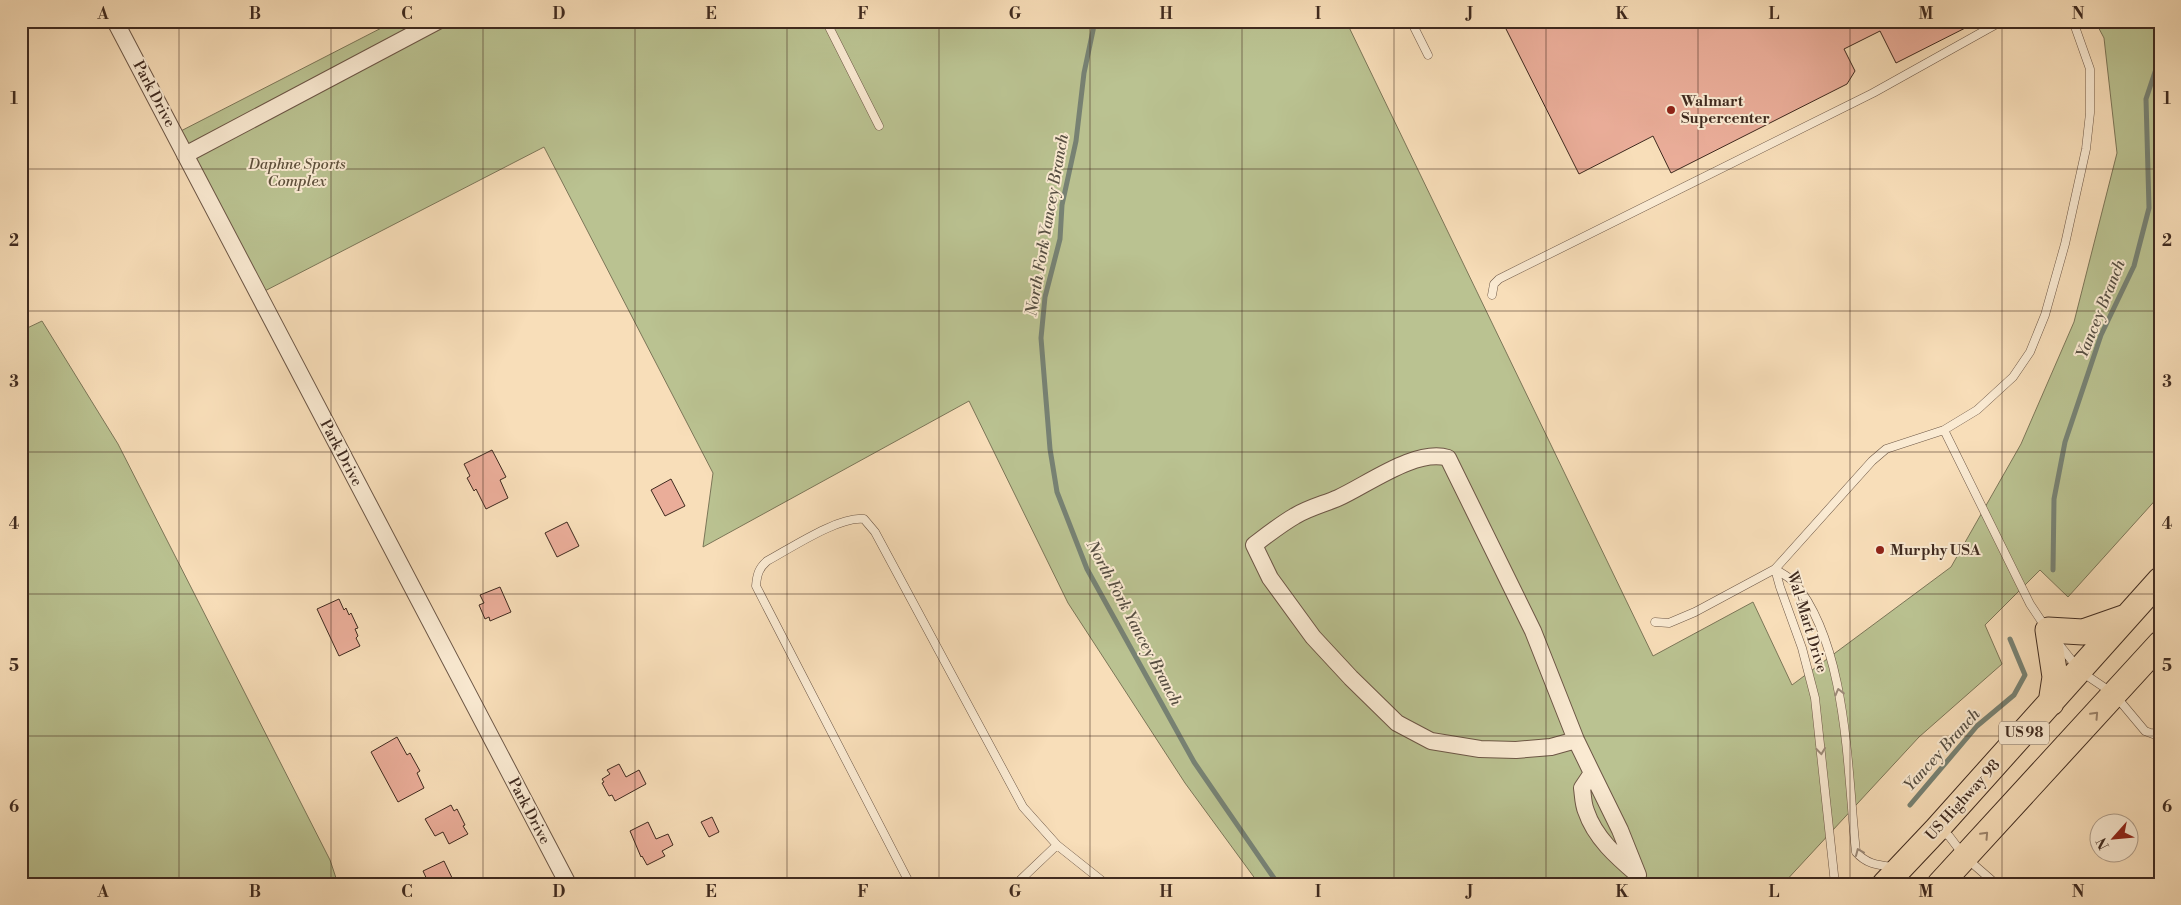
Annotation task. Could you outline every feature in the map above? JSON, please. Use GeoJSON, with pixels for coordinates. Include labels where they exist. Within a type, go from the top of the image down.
{"type":"FeatureCollection","features":[{"type":"Feature","properties":{"kind":"main road","name":"US Highway 98"},"geometry":{"type":"LineString","coordinates":[[1893,876],[2080,671],[2160,580]]}},
{"type":"Feature","properties":{"kind":"main road"},"geometry":{"type":"LineString","coordinates":[[2051,703],[2055,678],[2048,630],[2083,632],[2128,616]]}},
{"type":"Feature","properties":{"kind":"main road","name":"US 98"},"geometry":{"type":"LineString","coordinates":[[1940,884],[2114,694],[2155,652]]}},
{"type":"Feature","properties":{"kind":"street","name":"Park Drive"},"geometry":{"type":"LineString","coordinates":[[115,21],[568,884]]}},
{"type":"Feature","properties":{"kind":"street"},"geometry":{"type":"LineString","coordinates":[[186,155],[438,21]]}},
{"type":"Feature","properties":{"kind":"street"},"geometry":{"type":"LineString","coordinates":[[1576,740],[1551,747],[1516,750],[1480,749],[1431,741],[1397,723],[1313,637],[1270,578],[1254,545],[1296,515],[1339,497],[1402,465],[1428,456],[1439,455],[1448,458],[1533,630],[1576,740],[1620,830],[1641,879]]}},
{"type":"Feature","properties":{"kind":"street"},"geometry":{"type":"LineString","coordinates":[[1592,773],[1582,788],[1586,811],[1596,831],[1613,854],[1641,879]]}},
{"type":"Feature","properties":{"kind":"lane"},"geometry":{"type":"LineString","coordinates":[[826,21],[879,126]]}},
{"type":"Feature","properties":{"kind":"lane"},"geometry":{"type":"LineString","coordinates":[[1411,21],[1428,55]]}},
{"type":"Feature","properties":{"kind":"lane"},"geometry":{"type":"LineString","coordinates":[[1492,295],[1494,284],[1499,279],[1873,93],[2002,21]]}},
{"type":"Feature","properties":{"kind":"lane"},"geometry":{"type":"LineString","coordinates":[[1655,622],[1669,623],[1695,612],[1775,569],[1831,509],[1863,471],[1886,449],[1944,430],[1977,410],[2013,377],[2030,352],[2048,306],[2065,244],[2086,149],[2090,113],[2090,69],[2073,21]]}},
{"type":"Feature","properties":{"kind":"lane"},"geometry":{"type":"LineString","coordinates":[[1944,430],[2030,604],[2048,630],[2080,671],[2114,694],[2145,731],[2153,734],[2160,729]]}},
{"type":"Feature","properties":{"kind":"lane"},"geometry":{"type":"LineString","coordinates":[[910,884],[756,586],[760,567],[767,560],[832,526],[854,518],[864,519],[875,532],[1023,807],[1057,845],[1106,884]]}},
{"type":"Feature","properties":{"kind":"lane","name":"Wal-Mart Drive"},"geometry":{"type":"LineString","coordinates":[[1775,569],[1793,581],[1817,622],[1841,697],[1856,852],[1863,860],[1878,866],[1893,876]]}},
{"type":"Feature","properties":{"kind":"lane","name":"Wal-Mart Drive"},"geometry":{"type":"LineString","coordinates":[[1775,569],[1802,648],[1815,698],[1835,884]]}},
{"type":"Feature","properties":{"kind":"lane"},"geometry":{"type":"LineString","coordinates":[[1937,829],[1949,836],[1965,856],[1996,884]]}},
{"type":"Feature","properties":{"kind":"lane"},"geometry":{"type":"LineString","coordinates":[[1016,884],[1034,869],[1057,845]]}},
{"type":"Feature","properties":{"kind":"green space","name":"Daphne Sports Complex"},"geometry":{"type":"Polygon","coordinates":[[[395,21],[1346,21],[1653,656],[1753,602],[1792,685],[1951,567],[2021,444],[2074,322],[2117,153],[2104,38],[2095,21],[2160,21],[2160,495],[2068,597],[2040,570],[1985,625],[2002,664],[1919,737],[1783,884],[1259,884],[1185,783],[1068,603],[969,401],[703,547],[713,473],[544,147],[257,295],[175,134],[395,21]]]}},
{"type":"Feature","properties":{"kind":"green space"},"geometry":{"type":"Polygon","coordinates":[[[42,321],[118,444],[330,860],[338,884],[21,884],[21,331],[42,321]]]}},
{"type":"Feature","properties":{"kind":"building","name":"Walmart Supercenter"},"geometry":{"type":"Polygon","coordinates":[[[1502,21],[1979,21],[1896,63],[1880,31],[1844,49],[1855,71],[1847,84],[1671,173],[1653,136],[1579,174],[1502,21]]]}},
{"type":"Feature","properties":{"kind":"building"},"geometry":{"type":"Polygon","coordinates":[[[492,450],[506,477],[500,480],[508,498],[486,509],[476,489],[474,491],[467,478],[470,476],[464,464],[492,450]]]}},
{"type":"Feature","properties":{"kind":"building"},"geometry":{"type":"Polygon","coordinates":[[[671,479],[685,506],[665,516],[651,490],[671,479]]]}},
{"type":"Feature","properties":{"kind":"building"},"geometry":{"type":"Polygon","coordinates":[[[567,522],[579,546],[557,557],[545,533],[567,522]]]}},
{"type":"Feature","properties":{"kind":"building"},"geometry":{"type":"Polygon","coordinates":[[[500,587],[511,612],[490,621],[489,617],[485,619],[479,605],[484,603],[480,595],[500,587]]]}},
{"type":"Feature","properties":{"kind":"building"},"geometry":{"type":"Polygon","coordinates":[[[339,599],[344,610],[346,608],[349,615],[351,613],[358,628],[355,629],[358,636],[356,638],[360,646],[339,656],[317,609],[339,599]]]}},
{"type":"Feature","properties":{"kind":"building"},"geometry":{"type":"Polygon","coordinates":[[[397,737],[407,755],[410,753],[420,771],[417,773],[424,788],[398,802],[371,752],[397,737]]]}},
{"type":"Feature","properties":{"kind":"building"},"geometry":{"type":"Polygon","coordinates":[[[619,764],[626,777],[639,770],[646,784],[615,801],[612,795],[609,796],[602,783],[604,782],[602,779],[610,774],[607,770],[619,764]]]}},
{"type":"Feature","properties":{"kind":"building"},"geometry":{"type":"Polygon","coordinates":[[[451,805],[454,811],[457,809],[468,834],[449,844],[443,832],[435,836],[425,819],[451,805]]]}},
{"type":"Feature","properties":{"kind":"building"},"geometry":{"type":"Polygon","coordinates":[[[712,817],[719,832],[709,837],[701,822],[712,817]]]}},
{"type":"Feature","properties":{"kind":"building"},"geometry":{"type":"Polygon","coordinates":[[[648,822],[656,839],[668,834],[673,845],[662,851],[665,856],[647,865],[641,857],[630,831],[648,822]]]}},
{"type":"Feature","properties":{"kind":"building"},"geometry":{"type":"Polygon","coordinates":[[[444,861],[455,884],[429,884],[423,871],[444,861]]]}},
{"type":"Feature","properties":{"kind":"waterway","name":"North Fork Yancey Branch"},"geometry":{"type":"LineString","coordinates":[[1095,21],[1084,73],[1076,141],[1062,205],[1060,239],[1045,297],[1041,338],[1050,449],[1057,492],[1087,569],[1194,762],[1278,884]]}},
{"type":"Feature","properties":{"kind":"waterway","name":"Yancey Branch"},"geometry":{"type":"LineString","coordinates":[[2053,570],[2054,499],[2065,442],[2101,335],[2134,266],[2149,208],[2146,99],[2160,57]]}},
{"type":"Feature","properties":{"kind":"waterway","name":"Yancey Branch"},"geometry":{"type":"LineString","coordinates":[[1910,805],[1977,726],[2014,695],[2025,675],[2010,639]]}},
{"type":"Feature","properties":{"kind":"place","name":"Walmart Supercenter"},"geometry":{"type":"Point","coordinates":[1671,110]}},
{"type":"Feature","properties":{"kind":"place","name":"Murphy USA"},"geometry":{"type":"Point","coordinates":[1880,550]}}]}
